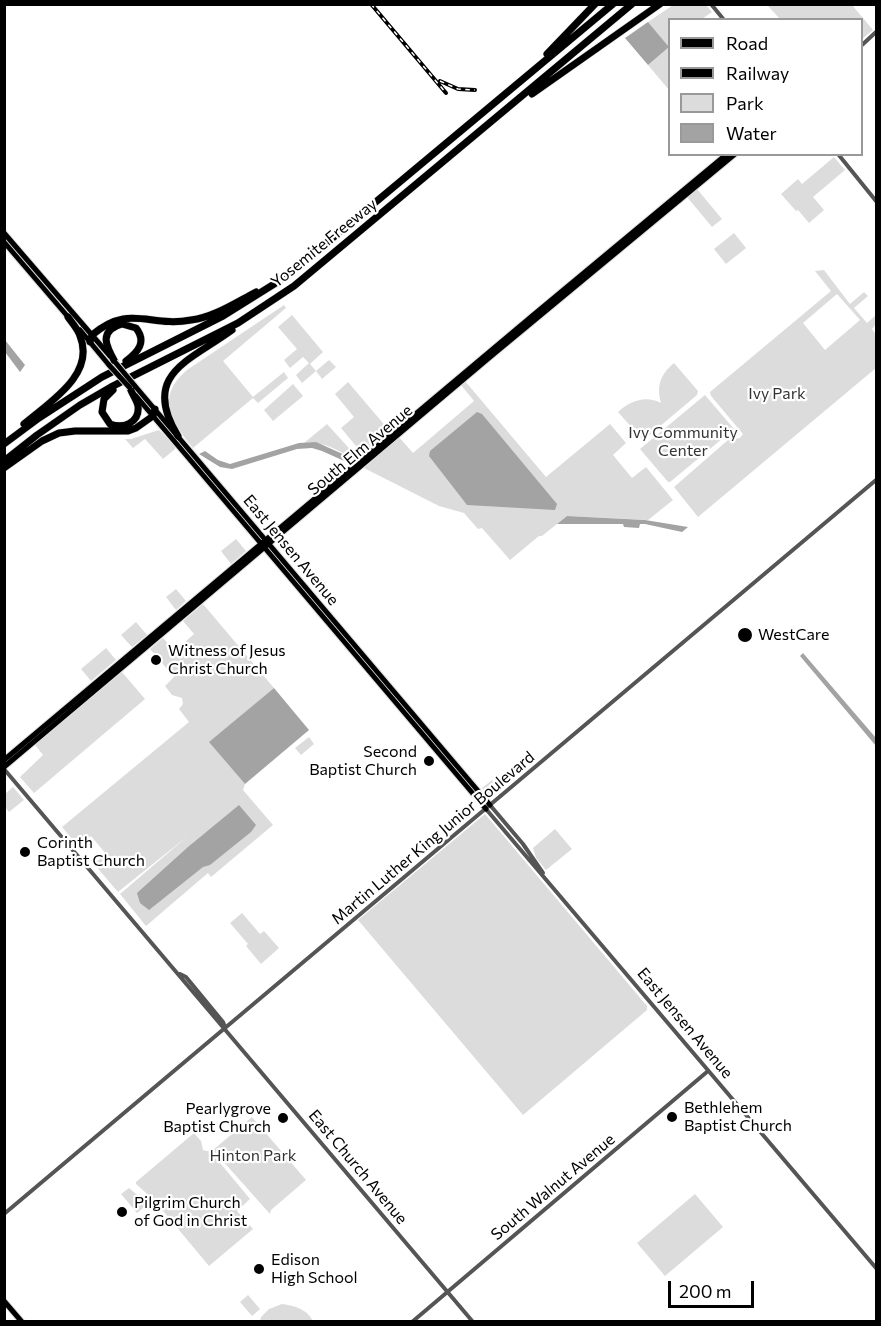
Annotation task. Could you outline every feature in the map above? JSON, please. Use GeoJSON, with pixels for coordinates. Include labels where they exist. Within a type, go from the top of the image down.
{"type":"FeatureCollection","features":[{"type":"Feature","properties":{"kind":"highway"},"geometry":{"type":"LineString","coordinates":[[509,91],[595,4]]}},
{"type":"Feature","properties":{"kind":"highway","name":"Yosemite Freeway"},"geometry":{"type":"LineString","coordinates":[[4,442],[60,403],[110,373],[223,316],[287,276],[613,4]]}},
{"type":"Feature","properties":{"kind":"highway","name":"Yosemite Freeway"},"geometry":{"type":"LineString","coordinates":[[4,461],[80,405],[213,337],[259,310],[312,273],[632,4]]}},
{"type":"Feature","properties":{"kind":"highway"},"geometry":{"type":"LineString","coordinates":[[505,111],[660,4]]}},
{"type":"Feature","properties":{"kind":"highway"},"geometry":{"type":"LineString","coordinates":[[91,339],[110,322],[123,318],[171,322],[203,318],[287,276]]}},
{"type":"Feature","properties":{"kind":"highway"},"geometry":{"type":"LineString","coordinates":[[178,436],[168,419],[164,406],[165,388],[170,376],[181,364],[259,310]]}},
{"type":"Feature","properties":{"kind":"highway"},"geometry":{"type":"LineString","coordinates":[[4,442],[68,386],[79,371],[83,346],[81,337],[68,316]]}},
{"type":"Feature","properties":{"kind":"highway"},"geometry":{"type":"LineString","coordinates":[[110,373],[139,350],[141,336],[133,326],[119,324],[107,334],[106,346],[112,363]]}},
{"type":"Feature","properties":{"kind":"highway"},"geometry":{"type":"LineString","coordinates":[[132,387],[137,403],[137,415],[126,426],[113,426],[105,420],[102,412],[104,399],[110,392],[147,369]]}},
{"type":"Feature","properties":{"kind":"highway"},"geometry":{"type":"LineString","coordinates":[[4,468],[42,441],[59,433],[128,431],[136,429],[154,412]]}},
{"type":"Feature","properties":{"kind":"main road","name":"South Elm Avenue"},"geometry":{"type":"LineString","coordinates":[[653,220],[726,156]]}},
{"type":"Feature","properties":{"kind":"main road","name":"South Elm Avenue"},"geometry":{"type":"LineString","coordinates":[[4,760],[733,156]]}},
{"type":"Feature","properties":{"kind":"main road","name":"East Jensen Avenue"},"geometry":{"type":"LineString","coordinates":[[4,233],[132,387],[226,492],[265,544]]}},
{"type":"Feature","properties":{"kind":"main road","name":"East Jensen Avenue"},"geometry":{"type":"LineString","coordinates":[[4,242],[91,339]]}},
{"type":"Feature","properties":{"kind":"main road","name":"East Jensen Avenue"},"geometry":{"type":"LineString","coordinates":[[154,412],[180,448],[265,544],[488,807]]}},
{"type":"Feature","properties":{"kind":"main road"},"geometry":{"type":"LineString","coordinates":[[180,448],[184,448],[198,460]]}},
{"type":"Feature","properties":{"kind":"main road"},"geometry":{"type":"LineString","coordinates":[[208,480],[226,492]]}},
{"type":"Feature","properties":{"kind":"main road","name":"South Elm Avenue"},"geometry":{"type":"LineString","coordinates":[[4,768],[265,544]]}},
{"type":"Feature","properties":{"kind":"main road"},"geometry":{"type":"LineString","coordinates":[[4,1301],[22,1322]]}},
{"type":"Feature","properties":{"kind":"street"},"geometry":{"type":"LineString","coordinates":[[711,4],[722,18]]}},
{"type":"Feature","properties":{"kind":"street"},"geometry":{"type":"LineString","coordinates":[[863,43],[876,32]]}},
{"type":"Feature","properties":{"kind":"street"},"geometry":{"type":"LineString","coordinates":[[840,156],[876,201]]}},
{"type":"Feature","properties":{"kind":"street","name":"Martin Luther King Junior Boulevard"},"geometry":{"type":"LineString","coordinates":[[4,1214],[876,480]]}},
{"type":"Feature","properties":{"kind":"street","name":"East Church Avenue"},"geometry":{"type":"LineString","coordinates":[[4,768],[473,1322]]}},
{"type":"Feature","properties":{"kind":"street","name":"East Jensen Avenue"},"geometry":{"type":"LineString","coordinates":[[488,807],[523,844],[553,888],[876,1268]]}},
{"type":"Feature","properties":{"kind":"street","name":"South Walnut Avenue"},"geometry":{"type":"LineString","coordinates":[[412,1322],[708,1071]]}},
{"type":"Feature","properties":{"kind":"green space"},"geometry":{"type":"Polygon","coordinates":[[[673,5],[706,5],[712,12],[703,18],[668,18],[668,46],[648,22],[673,5]]]}},
{"type":"Feature","properties":{"kind":"green space"},"geometry":{"type":"Polygon","coordinates":[[[767,5],[852,5],[863,18],[779,18],[767,5]]]}},
{"type":"Feature","properties":{"kind":"green space"},"geometry":{"type":"Polygon","coordinates":[[[863,18],[873,30],[863,38],[863,18]]]}},
{"type":"Feature","properties":{"kind":"green space"},"geometry":{"type":"Polygon","coordinates":[[[668,48],[668,89],[648,65],[668,48]]]}},
{"type":"Feature","properties":{"kind":"green space"},"geometry":{"type":"Polygon","coordinates":[[[834,157],[845,170],[813,197],[824,210],[809,223],[781,194],[798,179],[802,184],[834,157]]]}},
{"type":"Feature","properties":{"kind":"green space"},"geometry":{"type":"Polygon","coordinates":[[[697,189],[722,219],[712,227],[687,197],[697,189]]]}},
{"type":"Feature","properties":{"kind":"green space"},"geometry":{"type":"Polygon","coordinates":[[[734,233],[746,248],[726,264],[714,249],[734,233]]]}},
{"type":"Feature","properties":{"kind":"green space","name":"Ivy Park"},"geometry":{"type":"Polygon","coordinates":[[[824,270],[850,304],[864,292],[868,296],[854,308],[867,323],[876,315],[876,324],[872,329],[876,335],[876,368],[698,517],[674,487],[728,440],[740,438],[743,434],[710,392],[831,291],[815,271],[824,270]],[[837,294],[803,323],[825,350],[860,320],[837,294]]]}},
{"type":"Feature","properties":{"kind":"green space"},"geometry":{"type":"Polygon","coordinates":[[[284,305],[286,308],[223,361],[253,397],[284,372],[288,378],[258,403],[253,398],[193,448],[178,428],[170,409],[171,390],[177,380],[187,370],[284,305]]]}},
{"type":"Feature","properties":{"kind":"green space"},"geometry":{"type":"Polygon","coordinates":[[[292,315],[323,352],[310,364],[316,371],[302,383],[296,375],[309,363],[303,357],[290,368],[284,360],[297,349],[278,327],[292,315]]]}},
{"type":"Feature","properties":{"kind":"green space"},"geometry":{"type":"Polygon","coordinates":[[[329,360],[336,367],[322,379],[316,371],[329,360]]]}},
{"type":"Feature","properties":{"kind":"green space"},"geometry":{"type":"Polygon","coordinates":[[[674,363],[698,391],[697,395],[646,438],[641,438],[618,412],[638,400],[650,399],[661,403],[659,385],[666,371],[674,363]]]}},
{"type":"Feature","properties":{"kind":"green space"},"geometry":{"type":"Polygon","coordinates":[[[465,381],[546,477],[610,424],[626,443],[613,455],[632,478],[646,467],[673,500],[648,520],[567,516],[510,560],[482,528],[478,529],[464,513],[439,506],[364,468],[399,437],[413,453],[474,401],[461,385],[465,381]]]}},
{"type":"Feature","properties":{"kind":"green space"},"geometry":{"type":"Polygon","coordinates":[[[348,382],[388,429],[388,432],[364,452],[361,452],[341,428],[354,417],[335,394],[348,382]]]}},
{"type":"Feature","properties":{"kind":"green space"},"geometry":{"type":"Polygon","coordinates":[[[293,384],[303,396],[273,421],[264,410],[293,384]]]}},
{"type":"Feature","properties":{"kind":"green space","name":"Ivy Community Center"},"geometry":{"type":"Polygon","coordinates":[[[705,395],[734,429],[668,482],[640,449],[705,395]]]}},
{"type":"Feature","properties":{"kind":"green space"},"geometry":{"type":"Polygon","coordinates":[[[327,424],[357,457],[356,460],[325,445],[304,443],[327,424]]]}},
{"type":"Feature","properties":{"kind":"green space"},"geometry":{"type":"Polygon","coordinates":[[[159,430],[175,446],[175,449],[163,459],[145,439],[133,448],[125,439],[131,439],[159,430]]]}},
{"type":"Feature","properties":{"kind":"green space"},"geometry":{"type":"Polygon","coordinates":[[[236,539],[246,551],[231,564],[221,551],[236,539]]]}},
{"type":"Feature","properties":{"kind":"green space"},"geometry":{"type":"Polygon","coordinates":[[[176,589],[186,601],[176,610],[166,597],[176,589]]]}},
{"type":"Feature","properties":{"kind":"green space"},"geometry":{"type":"Polygon","coordinates":[[[203,604],[274,688],[210,742],[245,784],[243,790],[273,825],[211,877],[208,873],[146,926],[120,894],[189,835],[118,892],[94,864],[106,854],[91,836],[78,846],[62,827],[189,722],[179,709],[183,704],[182,698],[172,695],[165,686],[174,677],[150,649],[163,638],[175,651],[194,634],[183,621],[203,604]]]}},
{"type":"Feature","properties":{"kind":"green space"},"geometry":{"type":"Polygon","coordinates":[[[136,622],[147,635],[132,647],[121,635],[136,622]]]}},
{"type":"Feature","properties":{"kind":"green space"},"geometry":{"type":"Polygon","coordinates":[[[106,648],[116,660],[91,681],[81,669],[106,648]]]}},
{"type":"Feature","properties":{"kind":"green space"},"geometry":{"type":"Polygon","coordinates":[[[122,672],[145,699],[34,793],[20,777],[43,755],[35,745],[122,672]]]}},
{"type":"Feature","properties":{"kind":"green space"},"geometry":{"type":"Polygon","coordinates":[[[309,737],[314,744],[301,755],[295,748],[309,737]]]}},
{"type":"Feature","properties":{"kind":"green space"},"geometry":{"type":"Polygon","coordinates":[[[492,780],[501,790],[491,798],[482,788],[492,780]]]}},
{"type":"Feature","properties":{"kind":"green space"},"geometry":{"type":"Polygon","coordinates":[[[13,787],[24,800],[9,812],[5,807],[5,794],[13,787]]]}},
{"type":"Feature","properties":{"kind":"green space"},"geometry":{"type":"Polygon","coordinates":[[[485,814],[647,1006],[647,1010],[523,1115],[358,920],[485,814]]]}},
{"type":"Feature","properties":{"kind":"green space"},"geometry":{"type":"Polygon","coordinates":[[[555,829],[572,849],[546,870],[536,858],[533,848],[555,829]]]}},
{"type":"Feature","properties":{"kind":"green space"},"geometry":{"type":"Polygon","coordinates":[[[242,913],[260,934],[264,931],[279,948],[261,964],[230,923],[242,913]]]}},
{"type":"Feature","properties":{"kind":"green space","name":"Hinton Park"},"geometry":{"type":"Polygon","coordinates":[[[252,1117],[306,1180],[271,1210],[270,1214],[213,1150],[252,1117]]]}},
{"type":"Feature","properties":{"kind":"green space"},"geometry":{"type":"Polygon","coordinates":[[[194,1133],[201,1141],[203,1150],[211,1152],[250,1199],[237,1211],[253,1229],[209,1266],[154,1200],[136,1184],[194,1133]]]}},
{"type":"Feature","properties":{"kind":"green space"},"geometry":{"type":"Polygon","coordinates":[[[129,1188],[148,1204],[137,1213],[121,1194],[129,1188]]]}},
{"type":"Feature","properties":{"kind":"green space"},"geometry":{"type":"Polygon","coordinates":[[[695,1194],[723,1227],[665,1276],[637,1243],[695,1194]]]}},
{"type":"Feature","properties":{"kind":"green space"},"geometry":{"type":"Polygon","coordinates":[[[248,1295],[260,1309],[252,1316],[240,1302],[248,1295]]]}},
{"type":"Feature","properties":{"kind":"green space"},"geometry":{"type":"Polygon","coordinates":[[[282,1304],[300,1309],[313,1321],[260,1321],[269,1309],[282,1304]]]}},
{"type":"Feature","properties":{"kind":"water"},"geometry":{"type":"Polygon","coordinates":[[[648,22],[668,48],[648,65],[625,38],[648,22]]]}},
{"type":"Feature","properties":{"kind":"water"},"geometry":{"type":"Polygon","coordinates":[[[5,340],[25,365],[20,372],[5,352],[5,340]]]}},
{"type":"Feature","properties":{"kind":"water"},"geometry":{"type":"Polygon","coordinates":[[[477,412],[482,414],[557,504],[555,510],[467,505],[429,456],[430,451],[477,412]]]}},
{"type":"Feature","properties":{"kind":"water"},"geometry":{"type":"Polygon","coordinates":[[[316,442],[356,460],[351,464],[312,448],[297,449],[232,469],[220,467],[199,454],[205,451],[218,460],[230,464],[299,443],[316,442]]]}},
{"type":"Feature","properties":{"kind":"water"},"geometry":{"type":"Polygon","coordinates":[[[567,516],[645,520],[688,527],[682,532],[645,524],[640,524],[639,528],[624,527],[623,524],[557,524],[567,516]]]}},
{"type":"Feature","properties":{"kind":"water"},"geometry":{"type":"Polygon","coordinates":[[[803,653],[876,738],[876,746],[800,656],[803,653]]]}},
{"type":"Feature","properties":{"kind":"water"},"geometry":{"type":"Polygon","coordinates":[[[274,688],[309,730],[245,784],[209,742],[274,688]]]}},
{"type":"Feature","properties":{"kind":"water"},"geometry":{"type":"Polygon","coordinates":[[[239,805],[256,825],[251,832],[149,910],[140,903],[137,893],[239,805]]]}},
{"type":"Feature","properties":{"kind":"railway"},"geometry":{"type":"LineString","coordinates":[[371,4],[446,93]]}},
{"type":"Feature","properties":{"kind":"railway"},"geometry":{"type":"LineString","coordinates":[[440,81],[458,89],[475,90]]}},
{"type":"Feature","properties":{"kind":"place","name":"WestCare"},"geometry":{"type":"Point","coordinates":[745,635]}},
{"type":"Feature","properties":{"kind":"place","name":"Witness of Jesus Christ Church"},"geometry":{"type":"Point","coordinates":[156,660]}},
{"type":"Feature","properties":{"kind":"place","name":"Second Baptist Church"},"geometry":{"type":"Point","coordinates":[429,761]}},
{"type":"Feature","properties":{"kind":"place","name":"Corinth Baptist Church"},"geometry":{"type":"Point","coordinates":[25,852]}},
{"type":"Feature","properties":{"kind":"place","name":"Bethlehem Baptist Church"},"geometry":{"type":"Point","coordinates":[672,1117]}},
{"type":"Feature","properties":{"kind":"place","name":"Pearlygrove Baptist Church"},"geometry":{"type":"Point","coordinates":[283,1118]}},
{"type":"Feature","properties":{"kind":"place","name":"Pilgrim Church of God in Christ"},"geometry":{"type":"Point","coordinates":[122,1212]}},
{"type":"Feature","properties":{"kind":"place","name":"Edison High School"},"geometry":{"type":"Point","coordinates":[259,1269]}}]}
